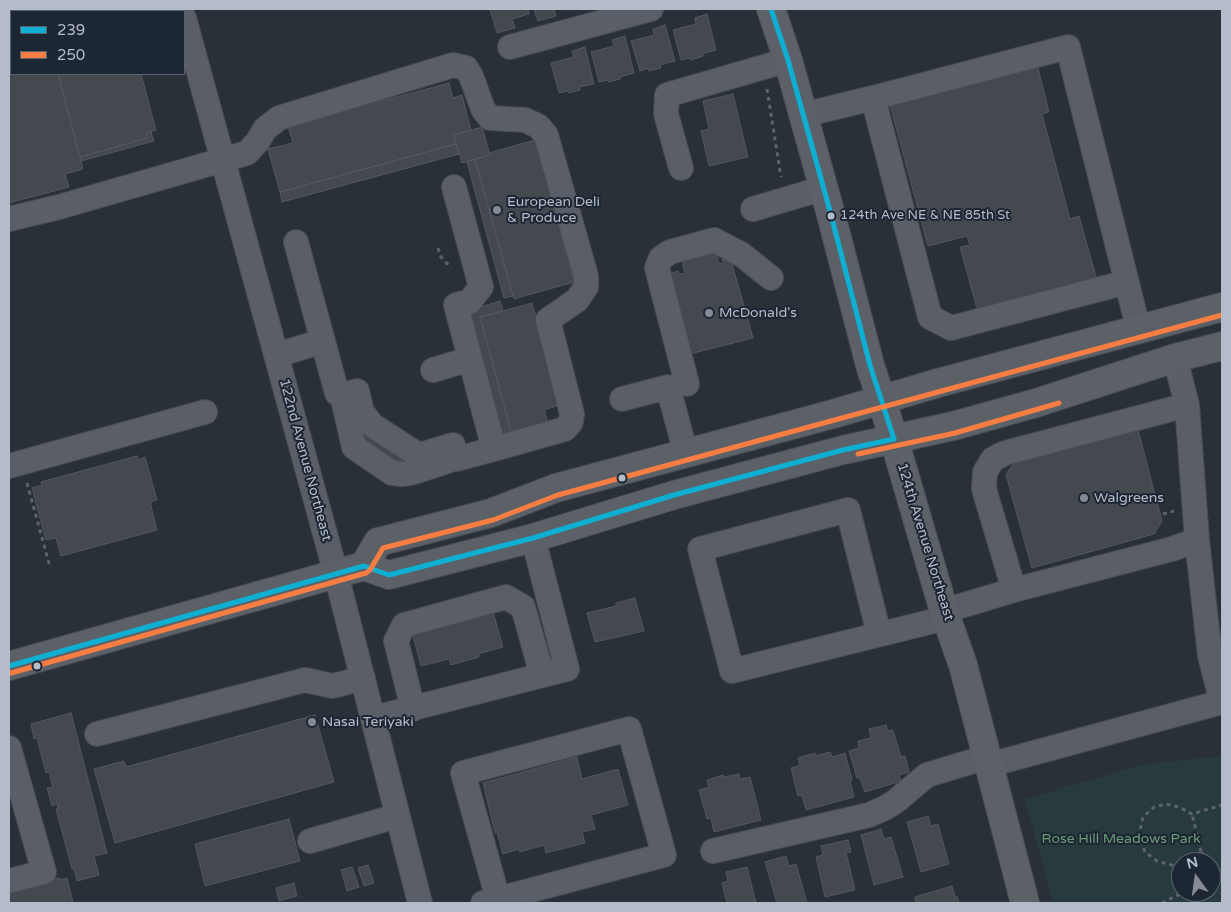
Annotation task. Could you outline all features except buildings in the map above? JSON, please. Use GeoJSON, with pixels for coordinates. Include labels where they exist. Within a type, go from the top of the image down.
{"type":"FeatureCollection","features":[{"type":"Feature","properties":{"kind":"main road","name":"124th Avenue Northeast"},"geometry":{"type":"LineString","coordinates":[[771,9],[788,60],[824,188],[870,365],[894,439],[945,614],[963,664],[1025,903]]}},
{"type":"Feature","properties":{"kind":"main road"},"geometry":{"type":"LineString","coordinates":[[364,566],[378,542],[490,513],[556,488],[1222,307]]}},
{"type":"Feature","properties":{"kind":"main road"},"geometry":{"type":"LineString","coordinates":[[9,666],[364,566],[389,575],[533,538],[674,495],[843,450],[953,426],[1036,403],[1175,358],[1213,348],[1218,330],[1222,327]]}},
{"type":"Feature","properties":{"kind":"street"},"geometry":{"type":"LineString","coordinates":[[510,47],[651,9]]}},
{"type":"Feature","properties":{"kind":"street","name":"122nd Avenue Northeast"},"geometry":{"type":"LineString","coordinates":[[185,22],[336,574],[374,718],[396,816],[420,903]]}},
{"type":"Feature","properties":{"kind":"street"},"geometry":{"type":"LineString","coordinates":[[803,115],[1068,47],[1138,330]]}},
{"type":"Feature","properties":{"kind":"street"},"geometry":{"type":"LineString","coordinates":[[681,168],[666,114],[667,95],[788,60]]}},
{"type":"Feature","properties":{"kind":"street"},"geometry":{"type":"LineString","coordinates":[[9,219],[247,153],[258,141],[264,129],[279,118],[453,65],[466,68],[471,76],[483,109],[490,118],[524,120],[538,126],[546,135],[586,276],[586,287],[577,300],[548,320],[572,414],[571,422],[565,429],[494,449],[420,455],[372,425],[349,393],[338,393],[296,242]]}},
{"type":"Feature","properties":{"kind":"street"},"geometry":{"type":"LineString","coordinates":[[873,98],[930,317],[951,328],[1127,282]]}},
{"type":"Feature","properties":{"kind":"street"},"geometry":{"type":"LineString","coordinates":[[454,187],[481,286],[469,302],[456,305],[494,449]]}},
{"type":"Feature","properties":{"kind":"street"},"geometry":{"type":"LineString","coordinates":[[753,208],[824,188]]}},
{"type":"Feature","properties":{"kind":"street"},"geometry":{"type":"LineString","coordinates":[[687,384],[657,268],[661,258],[670,252],[714,240],[741,254],[771,278]]}},
{"type":"Feature","properties":{"kind":"street"},"geometry":{"type":"LineString","coordinates":[[277,355],[323,341]]}},
{"type":"Feature","properties":{"kind":"street"},"geometry":{"type":"LineString","coordinates":[[713,851],[869,814],[885,808],[896,801],[927,775],[1222,702],[1210,656],[1197,540],[1187,405],[1175,358]]}},
{"type":"Feature","properties":{"kind":"street"},"geometry":{"type":"LineString","coordinates":[[433,370],[470,360]]}},
{"type":"Feature","properties":{"kind":"street"},"geometry":{"type":"LineString","coordinates":[[622,399],[668,386],[686,454]]}},
{"type":"Feature","properties":{"kind":"street"},"geometry":{"type":"LineString","coordinates":[[1014,590],[984,489],[985,472],[993,459],[1005,453],[1187,405]]}},
{"type":"Feature","properties":{"kind":"street"},"geometry":{"type":"LineString","coordinates":[[15,465],[205,412]]}},
{"type":"Feature","properties":{"kind":"street"},"geometry":{"type":"LineString","coordinates":[[878,634],[848,510],[700,548],[732,671],[878,634],[945,614],[1014,590],[1172,549],[1197,540]]}},
{"type":"Feature","properties":{"kind":"street"},"geometry":{"type":"LineString","coordinates":[[374,718],[567,669],[533,538]]}},
{"type":"Feature","properties":{"kind":"street"},"geometry":{"type":"LineString","coordinates":[[413,709],[396,641],[404,625],[506,597],[523,607],[542,675]]}},
{"type":"Feature","properties":{"kind":"street"},"geometry":{"type":"LineString","coordinates":[[97,734],[305,680],[333,686],[363,678]]}},
{"type":"Feature","properties":{"kind":"street"},"geometry":{"type":"LineString","coordinates":[[629,729],[664,855],[491,901],[464,773],[629,729]]}},
{"type":"Feature","properties":{"kind":"street"},"geometry":{"type":"LineString","coordinates":[[9,748],[44,872],[9,881]]}},
{"type":"Feature","properties":{"kind":"street"},"geometry":{"type":"LineString","coordinates":[[310,841],[396,816]]}},
{"type":"Feature","properties":{"kind":"path"},"geometry":{"type":"LineString","coordinates":[[438,248],[441,257],[453,270]]}},
{"type":"Feature","properties":{"kind":"path"},"geometry":{"type":"LineString","coordinates":[[15,465],[50,567]]}},
{"type":"Feature","properties":{"kind":"path"},"geometry":{"type":"LineString","coordinates":[[1171,865],[1157,861],[1145,852],[1139,835],[1143,817],[1154,807],[1166,804],[1179,807],[1192,814],[1222,805]]}},
{"type":"Feature","properties":{"kind":"path"},"geometry":{"type":"LineString","coordinates":[[1192,814],[1201,852]]}},
{"type":"Feature","properties":{"kind":"green space","name":"Rose Hill Meadows Park"},"geometry":{"type":"Polygon","coordinates":[[[1222,756],[1222,903],[1053,903],[1025,799],[1146,764],[1222,756]]]}},
{"type":"Feature","properties":{"kind":"transit line","name":"239"},"geometry":{"type":"LineString","coordinates":[[771,9],[788,60],[830,211],[870,365],[894,439]]}},
{"type":"Feature","properties":{"kind":"transit line","name":"250"},"geometry":{"type":"LineString","coordinates":[[11,673],[366,573],[370,570],[383,548],[493,520],[558,495],[1222,315]]}},
{"type":"Feature","properties":{"kind":"transit line","name":"250"},"geometry":{"type":"LineString","coordinates":[[858,454],[955,433],[1059,403]]}},
{"type":"Feature","properties":{"kind":"transit line","name":"239"},"geometry":{"type":"LineString","coordinates":[[9,666],[364,566],[389,575],[533,538],[674,495],[843,450],[894,439]]}},
{"type":"Feature","properties":{"kind":"place","name":"European Deli & Produce"},"geometry":{"type":"Point","coordinates":[497,210]}},
{"type":"Feature","properties":{"kind":"place","name":"124th Ave NE & NE 85th St"},"geometry":{"type":"Point","coordinates":[831,216]}},
{"type":"Feature","properties":{"kind":"place","name":"McDonald's"},"geometry":{"type":"Point","coordinates":[709,313]}},
{"type":"Feature","properties":{"kind":"place","name":"Walgreens"},"geometry":{"type":"Point","coordinates":[1084,498]}},
{"type":"Feature","properties":{"kind":"place","name":"Nasai Teriyaki"},"geometry":{"type":"Point","coordinates":[312,722]}}]}
